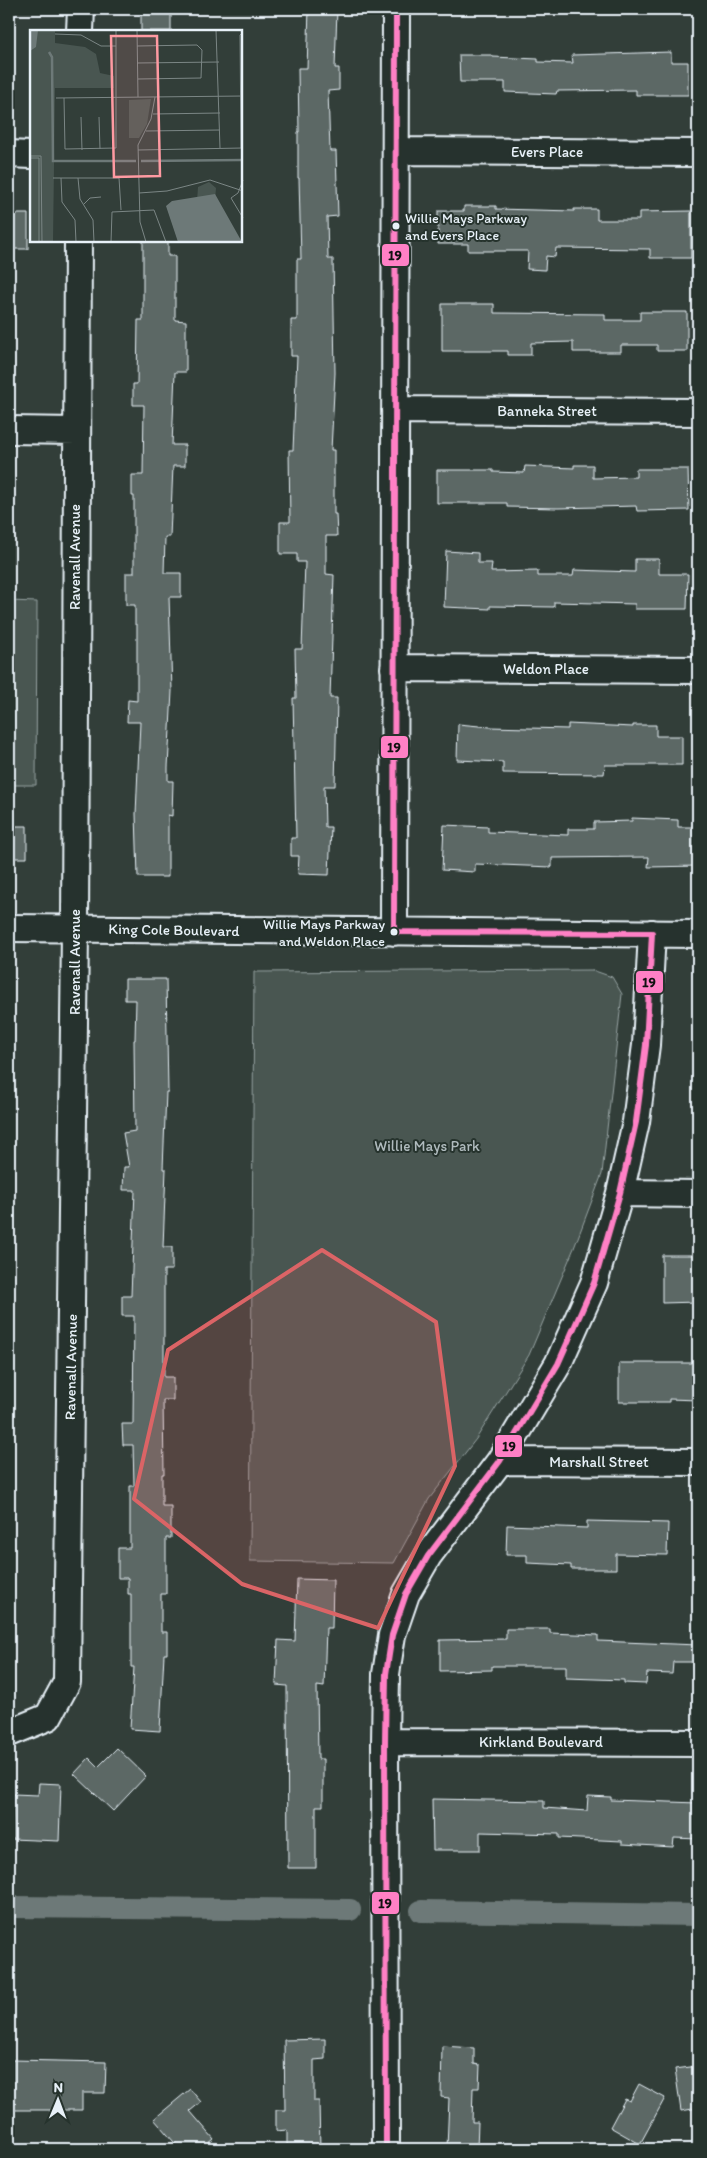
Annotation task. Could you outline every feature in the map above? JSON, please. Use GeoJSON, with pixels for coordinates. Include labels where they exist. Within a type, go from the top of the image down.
{"type":"FeatureCollection","features":[{"type":"Feature","properties":{"kind":"street"},"geometry":{"type":"LineString","coordinates":[[80,30],[81,9]]}},
{"type":"Feature","properties":{"kind":"street"},"geometry":{"type":"LineString","coordinates":[[394,932],[396,9]]}},
{"type":"Feature","properties":{"kind":"street","name":"Evers Place"},"geometry":{"type":"LineString","coordinates":[[396,151],[698,153]]}},
{"type":"Feature","properties":{"kind":"street"},"geometry":{"type":"LineString","coordinates":[[9,154],[30,155]]}},
{"type":"Feature","properties":{"kind":"street","name":"Ravenall Avenue"},"geometry":{"type":"LineString","coordinates":[[9,1733],[48,1717],[67,1682],[75,929],[78,242]]}},
{"type":"Feature","properties":{"kind":"street","name":"Banneka Street"},"geometry":{"type":"LineString","coordinates":[[395,410],[698,412]]}},
{"type":"Feature","properties":{"kind":"street"},"geometry":{"type":"LineString","coordinates":[[9,430],[76,431]]}},
{"type":"Feature","properties":{"kind":"street","name":"Weldon Place"},"geometry":{"type":"LineString","coordinates":[[394,668],[698,670]]}},
{"type":"Feature","properties":{"kind":"street","name":"King Cole Boulevard"},"geometry":{"type":"LineString","coordinates":[[9,928],[698,934]]}},
{"type":"Feature","properties":{"kind":"street"},"geometry":{"type":"LineString","coordinates":[[386,2149],[385,1742],[386,1674],[392,1635],[406,1594],[428,1556],[500,1461],[558,1364],[594,1283],[620,1192],[636,1122],[646,1045],[652,933]]}},
{"type":"Feature","properties":{"kind":"street"},"geometry":{"type":"LineString","coordinates":[[620,1192],[698,1194]]}},
{"type":"Feature","properties":{"kind":"street","name":"Marshall Street"},"geometry":{"type":"LineString","coordinates":[[500,1461],[698,1462]]}},
{"type":"Feature","properties":{"kind":"street","name":"Kirkland Boulevard"},"geometry":{"type":"LineString","coordinates":[[385,1742],[698,1743]]}},
{"type":"Feature","properties":{"kind":"highlighted area"},"geometry":{"type":"Polygon","coordinates":[[[322,1250],[436,1322],[455,1466],[378,1628],[242,1584],[134,1499],[168,1350],[322,1250]]]}},
{"type":"Feature","properties":{"kind":"green space"},"geometry":{"type":"Polygon","coordinates":[[[9,601],[37,602],[36,785],[9,785],[9,601]]]}},
{"type":"Feature","properties":{"kind":"green space","name":"Willie Mays Park"},"geometry":{"type":"Polygon","coordinates":[[[592,970],[612,977],[622,994],[602,1174],[574,1248],[529,1355],[476,1439],[429,1499],[394,1563],[250,1561],[254,972],[592,970]]]}},
{"type":"Feature","properties":{"kind":"building"},"geometry":{"type":"Polygon","coordinates":[[[141,9],[171,9],[171,30],[141,30],[141,9]]]}},
{"type":"Feature","properties":{"kind":"building"},"geometry":{"type":"Polygon","coordinates":[[[309,9],[337,9],[335,68],[339,68],[339,90],[328,91],[330,151],[336,151],[338,216],[327,217],[328,259],[333,259],[335,373],[331,450],[334,450],[334,514],[336,514],[337,536],[326,536],[326,574],[334,575],[330,698],[337,698],[335,786],[324,786],[325,827],[331,827],[329,875],[298,874],[299,856],[291,856],[291,838],[296,838],[293,698],[296,698],[295,649],[302,649],[305,562],[297,562],[297,554],[280,554],[280,522],[290,522],[289,450],[293,450],[297,356],[291,356],[291,320],[297,320],[297,259],[301,259],[298,178],[298,68],[307,68],[309,9]]]}},
{"type":"Feature","properties":{"kind":"building"},"geometry":{"type":"Polygon","coordinates":[[[671,52],[671,62],[688,62],[688,95],[636,95],[636,90],[557,91],[556,94],[505,92],[505,82],[460,82],[459,55],[492,55],[493,57],[538,59],[538,62],[573,63],[572,55],[671,52]]]}},
{"type":"Feature","properties":{"kind":"building"},"geometry":{"type":"Polygon","coordinates":[[[464,206],[496,206],[496,209],[574,211],[574,209],[597,209],[597,220],[639,220],[639,212],[691,211],[691,258],[650,258],[650,249],[556,248],[555,257],[546,256],[545,270],[527,269],[528,251],[468,251],[468,244],[438,244],[438,211],[464,211],[464,206]]]}},
{"type":"Feature","properties":{"kind":"building"},"geometry":{"type":"Polygon","coordinates":[[[9,214],[28,214],[28,249],[9,249],[9,214]]]}},
{"type":"Feature","properties":{"kind":"building"},"geometry":{"type":"Polygon","coordinates":[[[143,242],[168,242],[168,256],[175,256],[175,320],[186,321],[186,372],[175,372],[172,445],[185,445],[185,466],[173,466],[170,537],[165,537],[164,573],[181,573],[181,597],[169,597],[172,691],[168,781],[173,781],[172,816],[168,815],[168,877],[138,877],[136,814],[140,722],[127,722],[128,700],[137,701],[137,625],[135,625],[135,605],[126,605],[126,573],[134,573],[134,496],[132,496],[132,475],[143,475],[144,405],[133,405],[133,384],[137,384],[138,320],[143,320],[143,242]]]}},
{"type":"Feature","properties":{"kind":"building"},"geometry":{"type":"Polygon","coordinates":[[[442,304],[494,304],[494,313],[605,314],[605,320],[640,320],[640,312],[687,312],[687,351],[657,351],[657,345],[621,345],[621,352],[573,352],[573,342],[531,343],[531,355],[508,355],[508,351],[442,351],[442,304]]]}},
{"type":"Feature","properties":{"kind":"building"},"geometry":{"type":"Polygon","coordinates":[[[574,465],[593,465],[593,478],[636,477],[636,469],[688,469],[689,510],[637,511],[636,506],[558,508],[507,507],[507,503],[437,503],[437,470],[493,470],[493,472],[524,473],[525,466],[574,468],[574,465]]]}},
{"type":"Feature","properties":{"kind":"building"},"geometry":{"type":"Polygon","coordinates":[[[446,551],[478,553],[478,563],[492,563],[491,572],[538,571],[538,576],[573,576],[574,570],[635,572],[635,559],[659,559],[659,574],[688,574],[687,609],[635,609],[635,604],[554,602],[554,607],[490,606],[490,609],[444,607],[446,551]]]}},
{"type":"Feature","properties":{"kind":"building"},"geometry":{"type":"Polygon","coordinates":[[[458,724],[490,727],[568,729],[568,724],[633,727],[633,725],[656,725],[656,736],[682,736],[682,765],[605,765],[604,774],[503,773],[503,762],[457,760],[458,724]]]}},
{"type":"Feature","properties":{"kind":"building"},"geometry":{"type":"Polygon","coordinates":[[[632,818],[678,820],[678,827],[698,827],[698,866],[648,867],[649,857],[552,858],[552,867],[475,864],[475,872],[442,870],[444,825],[488,827],[488,832],[568,835],[568,829],[594,829],[594,822],[632,821],[632,818]]]}},
{"type":"Feature","properties":{"kind":"building"},"geometry":{"type":"Polygon","coordinates":[[[9,826],[27,826],[27,858],[9,858],[9,826]]]}},
{"type":"Feature","properties":{"kind":"building"},"geometry":{"type":"Polygon","coordinates":[[[125,979],[166,979],[168,1092],[166,1092],[163,1169],[166,1169],[163,1247],[172,1247],[172,1270],[164,1270],[164,1377],[173,1377],[173,1400],[163,1400],[164,1474],[162,1474],[162,1506],[171,1506],[171,1538],[166,1538],[166,1594],[161,1594],[161,1632],[167,1632],[167,1654],[164,1654],[160,1731],[130,1729],[134,1667],[131,1667],[131,1594],[128,1594],[128,1578],[118,1578],[118,1548],[130,1548],[130,1486],[134,1486],[133,1445],[123,1445],[122,1424],[133,1424],[134,1316],[122,1316],[122,1296],[131,1296],[135,1190],[123,1190],[124,1167],[129,1167],[123,1133],[135,1131],[134,1040],[136,1000],[125,1000],[125,979]]]}},
{"type":"Feature","properties":{"kind":"building"},"geometry":{"type":"Polygon","coordinates":[[[662,1255],[698,1255],[698,1302],[662,1303],[662,1255]]]}},
{"type":"Feature","properties":{"kind":"building"},"geometry":{"type":"Polygon","coordinates":[[[619,1363],[698,1363],[698,1400],[669,1399],[669,1402],[619,1402],[619,1363]]]}},
{"type":"Feature","properties":{"kind":"building"},"geometry":{"type":"Polygon","coordinates":[[[587,1521],[668,1523],[667,1555],[616,1554],[616,1569],[571,1569],[571,1565],[527,1563],[527,1555],[506,1555],[507,1525],[587,1528],[587,1521]]]}},
{"type":"Feature","properties":{"kind":"building"},"geometry":{"type":"Polygon","coordinates":[[[297,1579],[333,1580],[332,1628],[326,1628],[324,1687],[317,1686],[318,1759],[323,1759],[323,1806],[316,1806],[316,1868],[288,1868],[287,1686],[276,1685],[278,1640],[295,1641],[297,1579]]]}},
{"type":"Feature","properties":{"kind":"building"},"geometry":{"type":"Polygon","coordinates":[[[506,1629],[550,1629],[550,1633],[598,1635],[598,1641],[698,1645],[698,1662],[673,1662],[672,1674],[647,1673],[646,1684],[624,1683],[624,1680],[566,1678],[566,1666],[492,1666],[492,1670],[440,1671],[440,1640],[506,1639],[506,1629]]]}},
{"type":"Feature","properties":{"kind":"building"},"geometry":{"type":"Polygon","coordinates":[[[117,1748],[146,1776],[113,1811],[74,1774],[89,1758],[98,1767],[117,1748]]]}},
{"type":"Feature","properties":{"kind":"building"},"geometry":{"type":"Polygon","coordinates":[[[39,1783],[61,1784],[59,1841],[11,1839],[13,1794],[38,1795],[39,1783]]]}},
{"type":"Feature","properties":{"kind":"building"},"geometry":{"type":"Polygon","coordinates":[[[588,1796],[611,1797],[611,1800],[698,1803],[698,1839],[674,1838],[673,1847],[622,1844],[622,1841],[559,1838],[559,1834],[480,1832],[480,1850],[433,1850],[432,1799],[544,1801],[544,1808],[587,1811],[588,1796]]]}},
{"type":"Feature","properties":{"kind":"building"},"geometry":{"type":"Polygon","coordinates":[[[325,2039],[325,2059],[314,2060],[314,2101],[319,2101],[320,2149],[287,2149],[287,2130],[276,2131],[276,2110],[285,2110],[284,2040],[325,2039]]]}},
{"type":"Feature","properties":{"kind":"building"},"geometry":{"type":"Polygon","coordinates":[[[442,2046],[474,2048],[474,2064],[480,2065],[479,2088],[473,2088],[472,2122],[478,2122],[477,2149],[447,2149],[449,2098],[441,2097],[442,2046]]]}},
{"type":"Feature","properties":{"kind":"building"},"geometry":{"type":"Polygon","coordinates":[[[12,2060],[106,2062],[105,2093],[82,2093],[82,2110],[9,2110],[9,2086],[12,2086],[12,2060]]]}},
{"type":"Feature","properties":{"kind":"building"},"geometry":{"type":"Polygon","coordinates":[[[698,2066],[698,2108],[681,2111],[675,2069],[698,2066]]]}},
{"type":"Feature","properties":{"kind":"building"},"geometry":{"type":"Polygon","coordinates":[[[639,2084],[665,2098],[640,2144],[610,2127],[625,2099],[630,2101],[639,2084]]]}},
{"type":"Feature","properties":{"kind":"building"},"geometry":{"type":"Polygon","coordinates":[[[190,2089],[201,2102],[190,2111],[214,2139],[202,2149],[180,2149],[154,2119],[190,2089]]]}},
{"type":"Feature","properties":{"kind":"waterway"},"geometry":{"type":"LineString","coordinates":[[9,1907],[350,1910]]}},
{"type":"Feature","properties":{"kind":"waterway"},"geometry":{"type":"LineString","coordinates":[[421,1911],[698,1915]]}},
{"type":"Feature","properties":{"kind":"transit line","name":"19"},"geometry":{"type":"LineString","coordinates":[[386,2149],[385,1742],[386,1674],[392,1635],[406,1594],[428,1556],[500,1461],[558,1364],[594,1283],[620,1193],[636,1122],[646,1045],[652,933],[394,932],[396,9]]}},
{"type":"Feature","properties":{"kind":"place","name":"Willie Mays Parkway and Evers Place"},"geometry":{"type":"Point","coordinates":[396,226]}},
{"type":"Feature","properties":{"kind":"place","name":"Willie Mays Parkway and Weldon Place"},"geometry":{"type":"Point","coordinates":[394,932]}}]}
